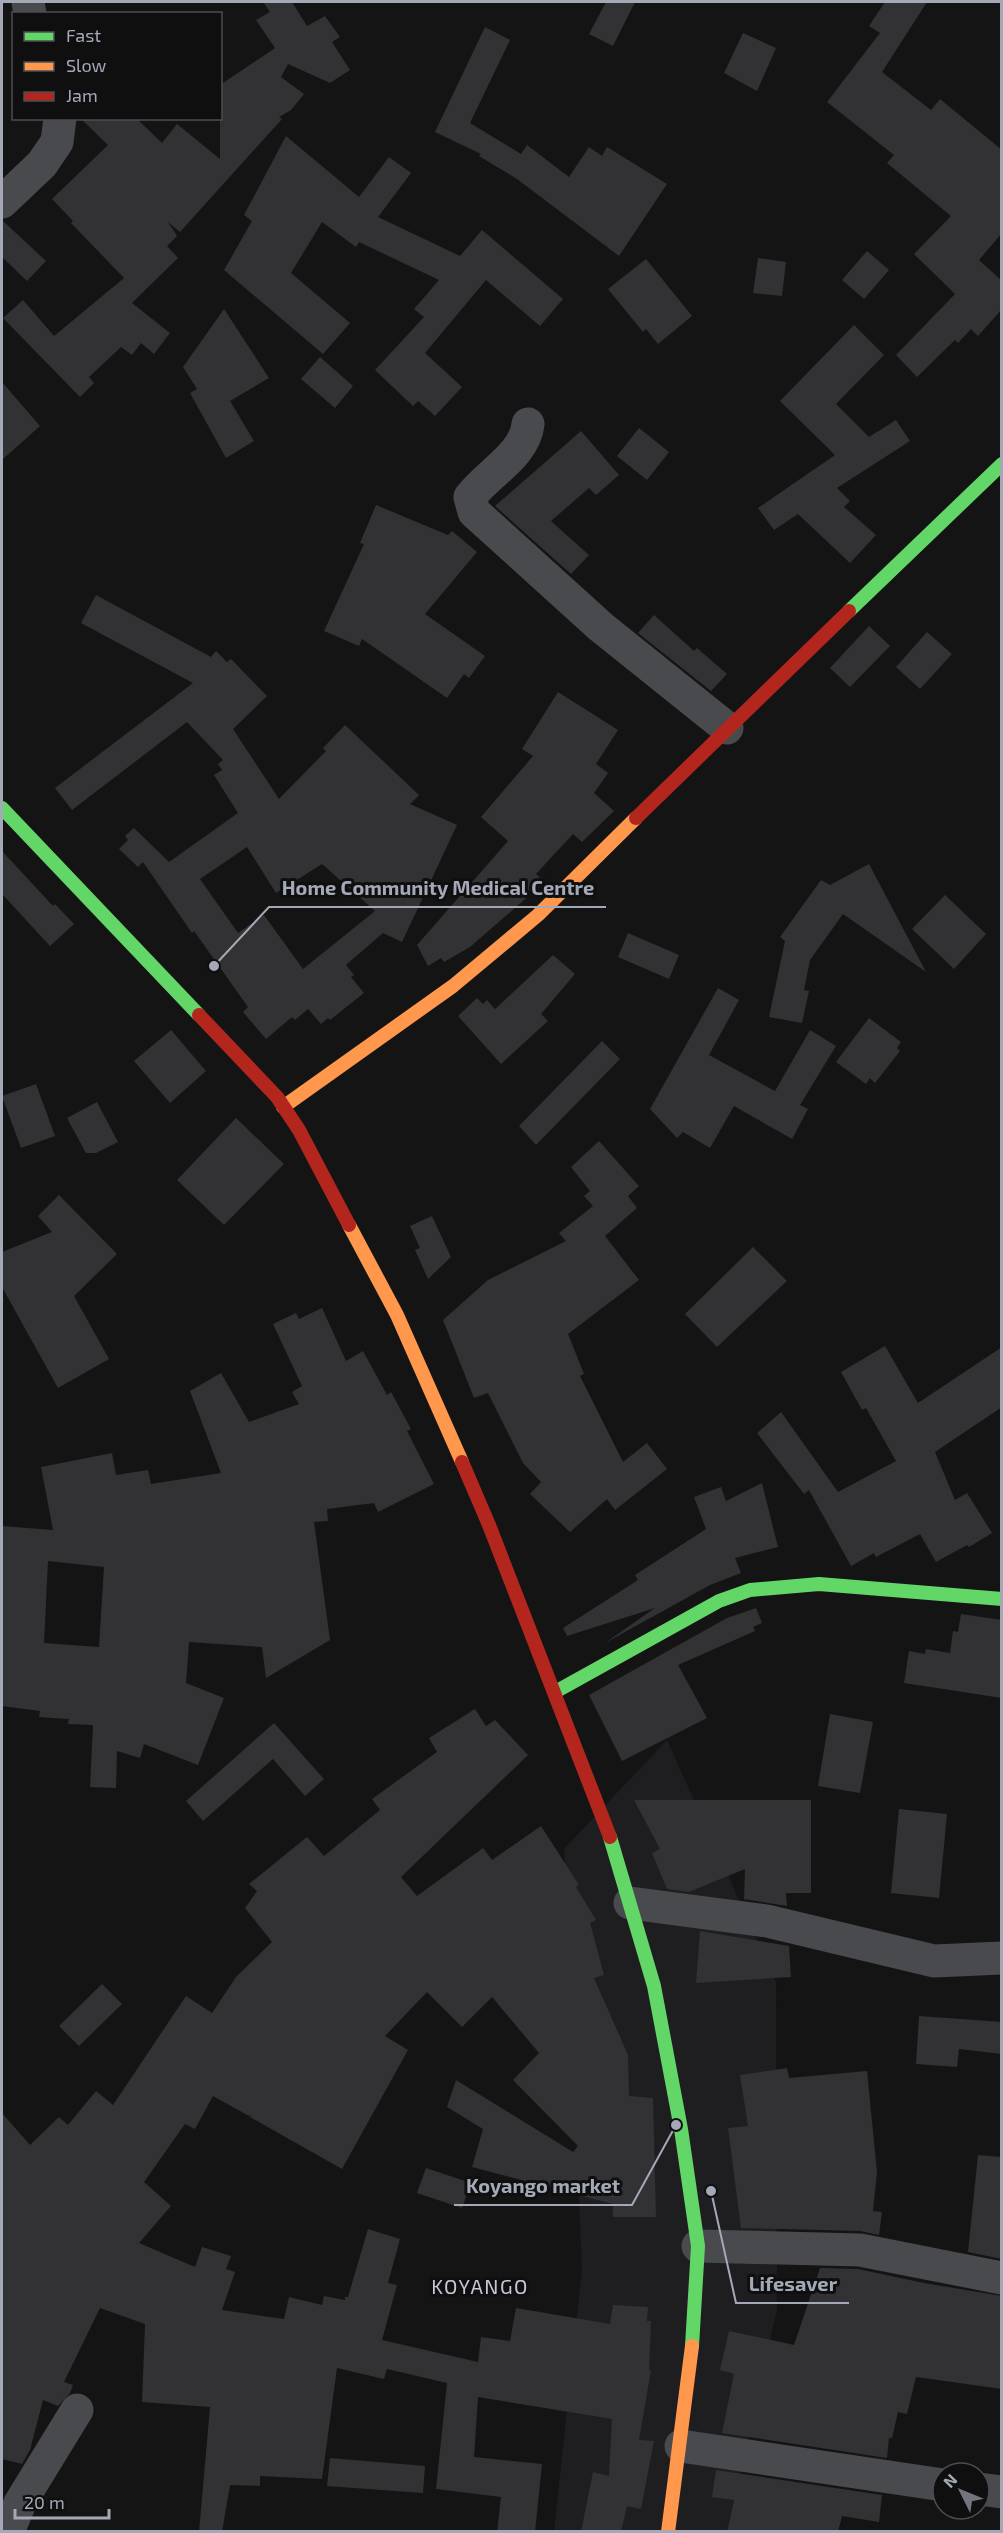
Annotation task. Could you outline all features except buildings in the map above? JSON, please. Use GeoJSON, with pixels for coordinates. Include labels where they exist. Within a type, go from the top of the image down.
{"type":"FeatureCollection","features":[{"type":"Feature","properties":{"kind":"street"},"geometry":{"type":"LineString","coordinates":[[2,202],[42,164],[57,142],[60,120]]}},
{"type":"Feature","properties":{"kind":"street"},"geometry":{"type":"LineString","coordinates":[[528,424],[527,437],[470,497],[474,512],[600,627],[727,728]]}},
{"type":"Feature","properties":{"kind":"street"},"geometry":{"type":"LineString","coordinates":[[283,1107],[453,986],[538,915],[727,728],[1002,464]]}},
{"type":"Feature","properties":{"kind":"street"},"geometry":{"type":"LineString","coordinates":[[2,808],[283,1107],[299,1130],[397,1315],[489,1525],[555,1692],[614,1846],[654,1986],[681,2129],[698,2246],[692,2363],[668,2532]]}},
{"type":"Feature","properties":{"kind":"street"},"geometry":{"type":"LineString","coordinates":[[555,1692],[719,1601],[750,1590],[819,1584],[1002,1599]]}},
{"type":"Feature","properties":{"kind":"street"},"geometry":{"type":"LineString","coordinates":[[630,1903],[767,1921],[934,1961],[1002,1958]]}},
{"type":"Feature","properties":{"kind":"street"},"geometry":{"type":"LineString","coordinates":[[698,2246],[860,2250],[1002,2278]]}},
{"type":"Feature","properties":{"kind":"street"},"geometry":{"type":"LineString","coordinates":[[8,2532],[20,2503],[77,2410]]}},
{"type":"Feature","properties":{"kind":"street"},"geometry":{"type":"LineString","coordinates":[[681,2446],[931,2483]]}},
{"type":"Feature","properties":{"kind":"shaded area"},"geometry":{"type":"Polygon","coordinates":[[[667,1740],[776,1982],[777,2309],[727,2531],[554,2532],[582,2269],[564,1849],[667,1740]]]}},
{"type":"Feature","properties":{"kind":"traffic: fast"},"geometry":{"type":"LineString","coordinates":[[849,611],[1002,464]]}},
{"type":"Feature","properties":{"kind":"traffic: fast"},"geometry":{"type":"LineString","coordinates":[[2,808],[199,1015]]}},
{"type":"Feature","properties":{"kind":"traffic: fast"},"geometry":{"type":"LineString","coordinates":[[555,1692],[719,1601],[750,1590],[819,1584],[1002,1599]]}},
{"type":"Feature","properties":{"kind":"traffic: fast"},"geometry":{"type":"LineString","coordinates":[[610,1837],[654,1986],[681,2129],[698,2246],[692,2346]]}},
{"type":"Feature","properties":{"kind":"traffic: slow"},"geometry":{"type":"LineString","coordinates":[[283,1107],[453,986],[538,915],[636,818]]}},
{"type":"Feature","properties":{"kind":"traffic: slow"},"geometry":{"type":"LineString","coordinates":[[349,1225],[397,1315],[462,1462]]}},
{"type":"Feature","properties":{"kind":"traffic: slow"},"geometry":{"type":"LineString","coordinates":[[668,2532],[692,2346]]}},
{"type":"Feature","properties":{"kind":"traffic: jam"},"geometry":{"type":"LineString","coordinates":[[636,818],[849,611]]}},
{"type":"Feature","properties":{"kind":"traffic: jam"},"geometry":{"type":"LineString","coordinates":[[199,1015],[277,1097],[299,1130],[349,1225]]}},
{"type":"Feature","properties":{"kind":"traffic: jam"},"geometry":{"type":"LineString","coordinates":[[462,1462],[489,1525],[610,1837]]}},
{"type":"Feature","properties":{"kind":"place","name":"Home Community Medical Centre"},"geometry":{"type":"Point","coordinates":[214,966]}},
{"type":"Feature","properties":{"kind":"place","name":"Koyango market"},"geometry":{"type":"Point","coordinates":[676,2125]}},
{"type":"Feature","properties":{"kind":"place","name":"Lifesaver"},"geometry":{"type":"Point","coordinates":[711,2191]}},
{"type":"Feature","properties":{"kind":"district","name":"KOYANGO"},"geometry":{"type":"Point","coordinates":[480,2286]}}]}
